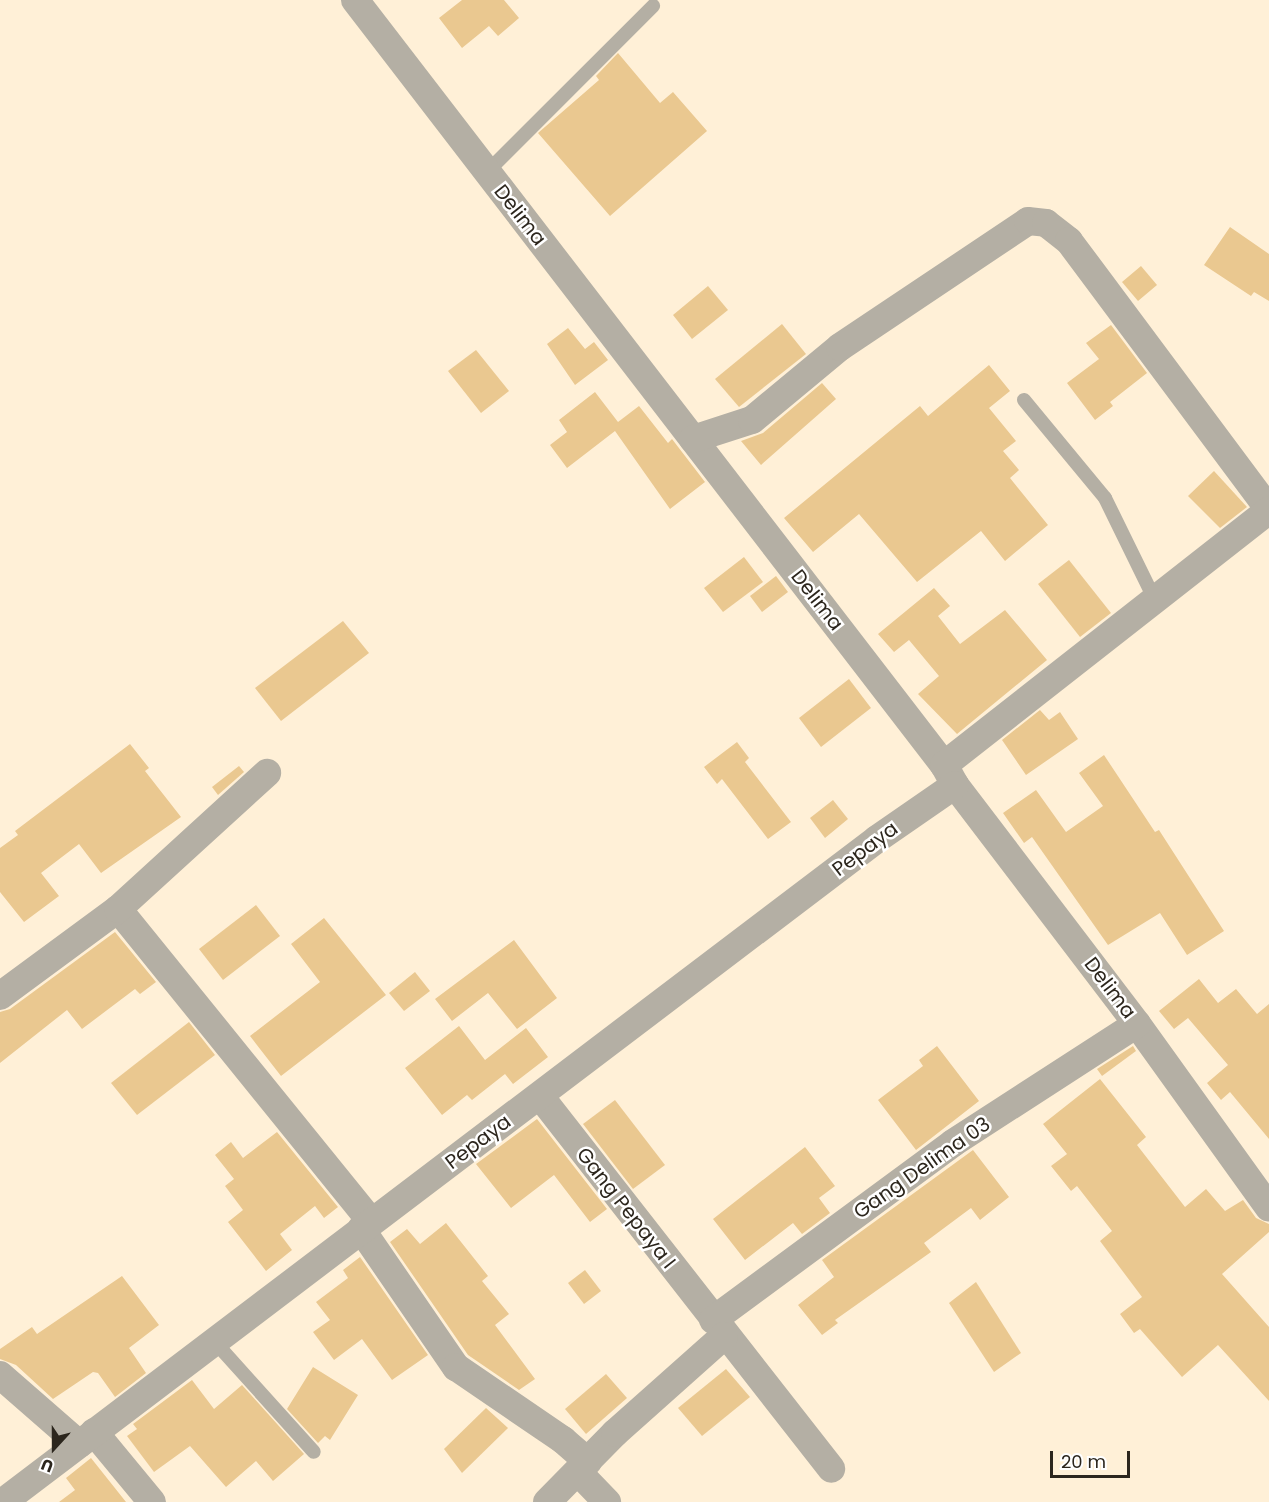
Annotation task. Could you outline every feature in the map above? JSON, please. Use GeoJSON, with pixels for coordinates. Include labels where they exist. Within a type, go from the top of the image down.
{"type":"FeatureCollection","features":[{"type":"Feature","properties":{"kind":"street","name":"Delima"},"geometry":{"type":"LineString","coordinates":[[355,0],[950,775],[1137,1024],[1269,1208]]}},
{"type":"Feature","properties":{"kind":"street"},"geometry":{"type":"LineString","coordinates":[[693,440],[752,420],[840,347],[1028,221],[1046,224],[1069,241],[1269,509]]}},
{"type":"Feature","properties":{"kind":"street","name":"Pepaya"},"geometry":{"type":"LineString","coordinates":[[9,1500],[366,1225],[540,1096],[877,838],[1155,600],[1269,509]]}},
{"type":"Feature","properties":{"kind":"street"},"geometry":{"type":"LineString","coordinates":[[0,996],[118,909],[267,773]]}},
{"type":"Feature","properties":{"kind":"street"},"geometry":{"type":"LineString","coordinates":[[118,909],[366,1225],[456,1367],[563,1440],[607,1502]]}},
{"type":"Feature","properties":{"kind":"street","name":"Gang Delima 03"},"geometry":{"type":"LineString","coordinates":[[548,1502],[718,1328],[953,1143],[1137,1024]]}},
{"type":"Feature","properties":{"kind":"street","name":"Gang Pepaya I"},"geometry":{"type":"LineString","coordinates":[[540,1096],[718,1328],[831,1469]]}},
{"type":"Feature","properties":{"kind":"street"},"geometry":{"type":"LineString","coordinates":[[0,1375],[87,1438],[152,1502]]}},
{"type":"Feature","properties":{"kind":"lane"},"geometry":{"type":"LineString","coordinates":[[487,172],[653,6]]}},
{"type":"Feature","properties":{"kind":"lane"},"geometry":{"type":"LineString","coordinates":[[1024,400],[1105,498],[1155,600]]}},
{"type":"Feature","properties":{"kind":"lane"},"geometry":{"type":"LineString","coordinates":[[214,1341],[314,1452]]}},
{"type":"Feature","properties":{"kind":"building"},"geometry":{"type":"Polygon","coordinates":[[[462,0],[504,0],[519,18],[498,36],[489,26],[462,48],[439,18],[462,0]]]}},
{"type":"Feature","properties":{"kind":"building"},"geometry":{"type":"Polygon","coordinates":[[[618,53],[660,103],[673,92],[707,131],[610,216],[538,133],[599,80],[596,76],[618,53]]]}},
{"type":"Feature","properties":{"kind":"building"},"geometry":{"type":"Polygon","coordinates":[[[1230,227],[1269,254],[1269,301],[1254,292],[1251,296],[1204,265],[1230,227]]]}},
{"type":"Feature","properties":{"kind":"building"},"geometry":{"type":"Polygon","coordinates":[[[1141,266],[1157,285],[1138,301],[1122,282],[1141,266]]]}},
{"type":"Feature","properties":{"kind":"building"},"geometry":{"type":"Polygon","coordinates":[[[708,286],[728,310],[692,339],[673,315],[708,286]]]}},
{"type":"Feature","properties":{"kind":"building"},"geometry":{"type":"Polygon","coordinates":[[[782,324],[806,354],[739,407],[715,379],[782,324]]]}},
{"type":"Feature","properties":{"kind":"building"},"geometry":{"type":"Polygon","coordinates":[[[1111,325],[1147,373],[1110,402],[1113,406],[1095,420],[1067,383],[1099,359],[1086,343],[1111,325]]]}},
{"type":"Feature","properties":{"kind":"building"},"geometry":{"type":"Polygon","coordinates":[[[568,328],[585,349],[594,342],[608,360],[575,385],[547,344],[568,328]]]}},
{"type":"Feature","properties":{"kind":"building"},"geometry":{"type":"Polygon","coordinates":[[[476,350],[509,391],[481,413],[448,371],[476,350]]]}},
{"type":"Feature","properties":{"kind":"building"},"geometry":{"type":"Polygon","coordinates":[[[989,365],[1010,391],[989,408],[1016,441],[1003,451],[1019,470],[1010,478],[1048,525],[1005,561],[981,531],[917,582],[859,514],[813,552],[784,518],[920,406],[928,416],[989,365]]]}},
{"type":"Feature","properties":{"kind":"building"},"geometry":{"type":"Polygon","coordinates":[[[822,383],[836,399],[761,465],[741,441],[763,433],[822,383]]]}},
{"type":"Feature","properties":{"kind":"building"},"geometry":{"type":"Polygon","coordinates":[[[595,392],[618,422],[639,406],[668,443],[672,439],[705,482],[670,509],[615,431],[567,468],[550,445],[567,432],[559,420],[595,392]]]}},
{"type":"Feature","properties":{"kind":"building"},"geometry":{"type":"Polygon","coordinates":[[[1214,471],[1247,507],[1220,528],[1188,496],[1214,471]]]}},
{"type":"Feature","properties":{"kind":"building"},"geometry":{"type":"Polygon","coordinates":[[[744,557],[763,582],[723,612],[704,588],[744,557]]]}},
{"type":"Feature","properties":{"kind":"building"},"geometry":{"type":"Polygon","coordinates":[[[1069,560],[1111,613],[1080,637],[1038,584],[1069,560]]]}},
{"type":"Feature","properties":{"kind":"building"},"geometry":{"type":"Polygon","coordinates":[[[776,576],[788,592],[762,612],[750,596],[776,576]]]}},
{"type":"Feature","properties":{"kind":"building"},"geometry":{"type":"Polygon","coordinates":[[[934,588],[950,606],[938,616],[960,644],[1005,610],[1047,660],[957,734],[918,694],[939,676],[909,640],[894,652],[878,634],[934,588]]]}},
{"type":"Feature","properties":{"kind":"building"},"geometry":{"type":"Polygon","coordinates":[[[343,621],[369,653],[281,721],[255,688],[343,621]]]}},
{"type":"Feature","properties":{"kind":"building"},"geometry":{"type":"Polygon","coordinates":[[[849,679],[871,708],[821,747],[799,718],[849,679]]]}},
{"type":"Feature","properties":{"kind":"building"},"geometry":{"type":"Polygon","coordinates":[[[1040,710],[1049,720],[1060,712],[1078,739],[1026,775],[1002,740],[1040,710]]]}},
{"type":"Feature","properties":{"kind":"building"},"geometry":{"type":"Polygon","coordinates":[[[737,742],[749,758],[745,762],[791,822],[768,839],[722,779],[717,784],[704,767],[737,742]]]}},
{"type":"Feature","properties":{"kind":"building"},"geometry":{"type":"Polygon","coordinates":[[[130,744],[149,768],[145,771],[181,817],[101,873],[79,844],[41,873],[59,896],[24,922],[0,892],[0,848],[18,835],[15,831],[130,744]]]}},
{"type":"Feature","properties":{"kind":"building"},"geometry":{"type":"Polygon","coordinates":[[[1104,755],[1155,832],[1159,830],[1224,931],[1187,955],[1160,913],[1108,945],[1032,837],[1024,843],[1003,813],[1036,790],[1066,832],[1103,806],[1079,773],[1104,755]]]}},
{"type":"Feature","properties":{"kind":"building"},"geometry":{"type":"Polygon","coordinates":[[[239,766],[244,772],[218,795],[212,787],[239,766]]]}},
{"type":"Feature","properties":{"kind":"building"},"geometry":{"type":"Polygon","coordinates":[[[833,800],[848,819],[825,838],[810,818],[833,800]]]}},
{"type":"Feature","properties":{"kind":"building"},"geometry":{"type":"Polygon","coordinates":[[[256,905],[280,936],[223,980],[199,949],[256,905]]]}},
{"type":"Feature","properties":{"kind":"building"},"geometry":{"type":"Polygon","coordinates":[[[324,918],[386,995],[281,1076],[250,1036],[320,982],[291,944],[324,918]]]}},
{"type":"Feature","properties":{"kind":"building"},"geometry":{"type":"Polygon","coordinates":[[[115,932],[156,982],[140,994],[135,989],[82,1029],[67,1010],[0,1063],[0,1012],[10,1009],[115,932]]]}},
{"type":"Feature","properties":{"kind":"building"},"geometry":{"type":"Polygon","coordinates":[[[514,940],[557,998],[517,1029],[488,993],[452,1021],[435,999],[514,940]]]}},
{"type":"Feature","properties":{"kind":"building"},"geometry":{"type":"Polygon","coordinates":[[[415,972],[430,991],[404,1011],[389,993],[415,972]]]}},
{"type":"Feature","properties":{"kind":"building"},"geometry":{"type":"Polygon","coordinates":[[[1199,979],[1218,1003],[1236,989],[1257,1014],[1269,1004],[1269,1139],[1230,1092],[1221,1100],[1207,1083],[1228,1065],[1188,1018],[1174,1029],[1159,1011],[1199,979]]]}},
{"type":"Feature","properties":{"kind":"building"},"geometry":{"type":"Polygon","coordinates":[[[189,1022],[215,1055],[137,1115],[111,1083],[189,1022]]]}},
{"type":"Feature","properties":{"kind":"building"},"geometry":{"type":"Polygon","coordinates":[[[459,1026],[485,1060],[526,1028],[548,1057],[513,1084],[505,1074],[472,1100],[467,1095],[442,1115],[405,1068],[459,1026]]]}},
{"type":"Feature","properties":{"kind":"building"},"geometry":{"type":"Polygon","coordinates":[[[937,1046],[979,1101],[916,1150],[878,1100],[923,1066],[919,1060],[937,1046]]]}},
{"type":"Feature","properties":{"kind":"building"},"geometry":{"type":"Polygon","coordinates":[[[1133,1046],[1136,1051],[1102,1076],[1097,1069],[1133,1046]]]}},
{"type":"Feature","properties":{"kind":"building"},"geometry":{"type":"Polygon","coordinates":[[[1100,1079],[1146,1137],[1137,1145],[1185,1207],[1206,1189],[1225,1211],[1243,1200],[1256,1218],[1269,1224],[1269,1232],[1222,1274],[1269,1327],[1269,1401],[1218,1345],[1182,1377],[1140,1329],[1134,1333],[1120,1314],[1142,1297],[1100,1241],[1112,1231],[1077,1186],[1071,1191],[1051,1166],[1067,1154],[1043,1124],[1100,1079]]]}},
{"type":"Feature","properties":{"kind":"building"},"geometry":{"type":"Polygon","coordinates":[[[615,1100],[665,1165],[633,1189],[583,1124],[615,1100]]]}},
{"type":"Feature","properties":{"kind":"building"},"geometry":{"type":"Polygon","coordinates":[[[537,1119],[607,1209],[590,1222],[554,1175],[511,1208],[476,1164],[537,1119]]]}},
{"type":"Feature","properties":{"kind":"building"},"geometry":{"type":"Polygon","coordinates":[[[277,1132],[338,1207],[324,1218],[315,1206],[280,1234],[292,1250],[266,1271],[228,1222],[243,1210],[225,1186],[234,1179],[215,1155],[231,1142],[243,1158],[277,1132]]]}},
{"type":"Feature","properties":{"kind":"building"},"geometry":{"type":"Polygon","coordinates":[[[805,1147],[835,1186],[819,1198],[830,1213],[802,1234],[793,1223],[745,1260],[713,1219],[805,1147]]]}},
{"type":"Feature","properties":{"kind":"building"},"geometry":{"type":"Polygon","coordinates":[[[973,1150],[1009,1197],[980,1220],[971,1208],[924,1243],[931,1252],[835,1320],[838,1323],[822,1335],[798,1305],[834,1277],[822,1260],[973,1150]]]}},
{"type":"Feature","properties":{"kind":"building"},"geometry":{"type":"Polygon","coordinates":[[[446,1223],[488,1276],[482,1281],[509,1314],[495,1325],[535,1379],[519,1390],[468,1355],[390,1242],[407,1229],[420,1244],[446,1223]]]}},
{"type":"Feature","properties":{"kind":"building"},"geometry":{"type":"Polygon","coordinates":[[[360,1257],[428,1355],[392,1380],[362,1339],[334,1360],[313,1332],[330,1320],[316,1302],[348,1278],[343,1270],[360,1257]]]}},
{"type":"Feature","properties":{"kind":"building"},"geometry":{"type":"Polygon","coordinates":[[[585,1270],[601,1291],[584,1304],[568,1283],[585,1270]]]}},
{"type":"Feature","properties":{"kind":"building"},"geometry":{"type":"Polygon","coordinates":[[[122,1276],[159,1325],[129,1348],[146,1373],[115,1397],[98,1373],[93,1372],[53,1399],[16,1365],[0,1359],[0,1349],[32,1327],[37,1334],[122,1276]]]}},
{"type":"Feature","properties":{"kind":"building"},"geometry":{"type":"Polygon","coordinates":[[[976,1282],[1021,1353],[994,1372],[949,1303],[976,1282]]]}},
{"type":"Feature","properties":{"kind":"building"},"geometry":{"type":"Polygon","coordinates":[[[313,1367],[358,1395],[330,1440],[325,1436],[318,1443],[287,1409],[313,1367]]]}},
{"type":"Feature","properties":{"kind":"building"},"geometry":{"type":"Polygon","coordinates":[[[726,1369],[750,1397],[702,1436],[678,1408],[726,1369]]]}},
{"type":"Feature","properties":{"kind":"building"},"geometry":{"type":"Polygon","coordinates":[[[606,1374],[627,1398],[586,1434],[565,1409],[606,1374]]]}},
{"type":"Feature","properties":{"kind":"building"},"geometry":{"type":"Polygon","coordinates":[[[192,1380],[214,1409],[242,1385],[304,1454],[273,1481],[256,1461],[226,1487],[190,1446],[154,1472],[127,1436],[137,1429],[133,1424],[192,1380]]]}},
{"type":"Feature","properties":{"kind":"building"},"geometry":{"type":"Polygon","coordinates":[[[486,1408],[508,1428],[462,1473],[444,1449],[486,1408]]]}},
{"type":"Feature","properties":{"kind":"building"},"geometry":{"type":"Polygon","coordinates":[[[91,1458],[126,1502],[59,1502],[75,1490],[66,1478],[91,1458]]]}}]}
